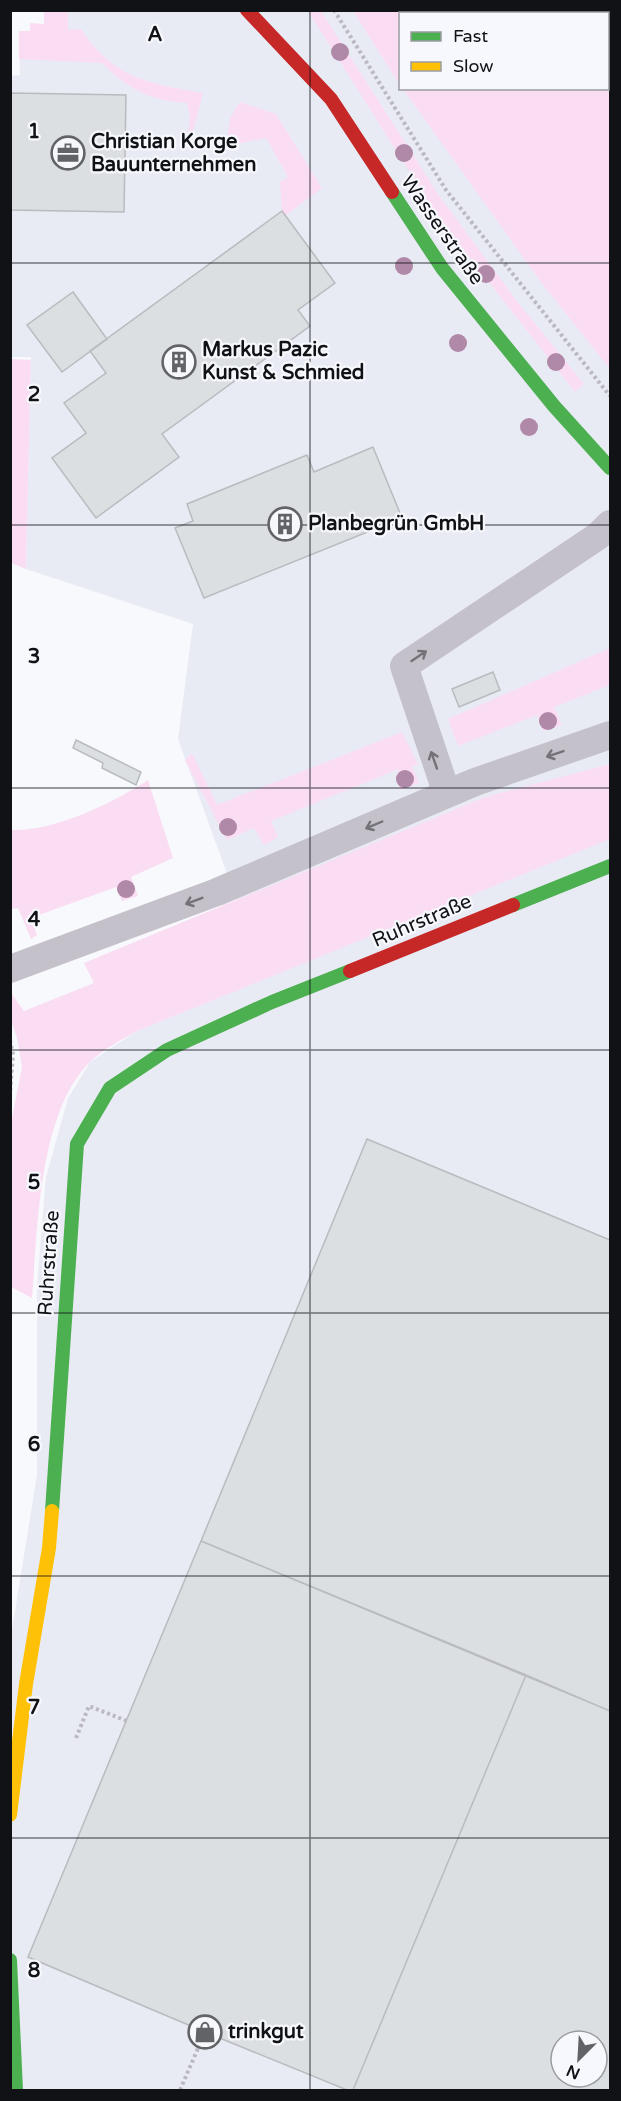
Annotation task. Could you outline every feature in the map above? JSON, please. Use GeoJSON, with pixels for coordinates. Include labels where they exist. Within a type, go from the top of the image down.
{"type":"FeatureCollection","features":[{"type":"Feature","properties":{"kind":"street","name":"Wasserstraße"},"geometry":{"type":"LineString","coordinates":[[247,10],[331,99],[442,268],[554,406],[610,468]]}},
{"type":"Feature","properties":{"kind":"street","name":"Ruhrstraße"},"geometry":{"type":"LineString","coordinates":[[10,1815],[26,1684],[49,1548],[77,1144],[110,1088],[167,1050],[272,1002],[344,975],[518,901],[610,866]]}},
{"type":"Feature","properties":{"kind":"street"},"geometry":{"type":"LineString","coordinates":[[10,1960],[16,2091]]}},
{"type":"Feature","properties":{"kind":"lane"},"geometry":{"type":"LineString","coordinates":[[447,794],[404,666],[598,536],[610,524]]}},
{"type":"Feature","properties":{"kind":"lane"},"geometry":{"type":"LineString","coordinates":[[10,969],[217,892],[475,782],[610,735]]}},
{"type":"Feature","properties":{"kind":"path"},"geometry":{"type":"LineString","coordinates":[[334,10],[446,190],[610,396]]}},
{"type":"Feature","properties":{"kind":"path"},"geometry":{"type":"LineString","coordinates":[[10,1040],[13,1055],[10,1092]]}},
{"type":"Feature","properties":{"kind":"path"},"geometry":{"type":"LineString","coordinates":[[76,1738],[89,1706],[127,1721]]}},
{"type":"Feature","properties":{"kind":"path"},"geometry":{"type":"LineString","coordinates":[[180,2090],[205,2032]]}},
{"type":"Feature","properties":{"kind":"shaded area"},"geometry":{"type":"Polygon","coordinates":[[[68,10],[610,11],[610,2090],[11,2090],[10,1642],[37,1475],[37,1286],[46,1177],[68,1098],[90,1062],[137,1031],[265,978],[178,739],[193,624],[26,569],[31,357],[11,357],[10,76],[20,75],[19,31],[68,30],[68,10]]]}},
{"type":"Feature","properties":{"kind":"shaded area"},"geometry":{"type":"Polygon","coordinates":[[[44,11],[68,11],[68,30],[81,29],[93,46],[120,69],[149,82],[203,93],[192,135],[189,138],[190,115],[187,103],[161,99],[140,92],[121,80],[102,63],[19,59],[19,31],[30,31],[30,23],[44,24],[44,11]]]}},
{"type":"Feature","properties":{"kind":"shaded area"},"geometry":{"type":"Polygon","coordinates":[[[308,11],[321,11],[438,194],[516,300],[584,384],[575,392],[438,217],[308,11]]]}},
{"type":"Feature","properties":{"kind":"shaded area"},"geometry":{"type":"Polygon","coordinates":[[[353,11],[610,11],[610,369],[540,281],[404,90],[609,90],[609,12],[399,12],[399,83],[353,11]]]}},
{"type":"Feature","properties":{"kind":"shaded area"},"geometry":{"type":"Polygon","coordinates":[[[240,102],[276,114],[322,188],[286,215],[282,211],[280,182],[288,177],[266,138],[226,146],[230,118],[240,102]]]}},
{"type":"Feature","properties":{"kind":"shaded area"},"geometry":{"type":"Polygon","coordinates":[[[11,359],[31,360],[26,569],[11,563],[11,359]]]}},
{"type":"Feature","properties":{"kind":"shaded area"},"geometry":{"type":"Polygon","coordinates":[[[610,648],[610,685],[554,707],[562,725],[543,731],[537,715],[458,746],[448,719],[610,648]]]}},
{"type":"Feature","properties":{"kind":"shaded area"},"geometry":{"type":"Polygon","coordinates":[[[402,732],[418,764],[412,767],[419,783],[400,790],[397,775],[399,769],[271,821],[278,837],[264,845],[254,828],[227,840],[185,760],[192,753],[217,805],[402,732]]]}},
{"type":"Feature","properties":{"kind":"shaded area"},"geometry":{"type":"Polygon","coordinates":[[[610,764],[610,839],[137,1031],[91,1061],[73,1083],[60,1110],[51,1140],[39,1206],[32,1298],[11,1287],[11,1123],[22,1067],[17,1038],[11,1021],[11,993],[24,1011],[94,983],[84,963],[485,797],[610,764]]]}},
{"type":"Feature","properties":{"kind":"shaded area"},"geometry":{"type":"Polygon","coordinates":[[[148,780],[173,858],[131,877],[138,896],[122,901],[116,887],[31,918],[37,935],[31,939],[18,908],[11,909],[11,830],[28,829],[64,821],[118,798],[148,780]]]}},
{"type":"Feature","properties":{"kind":"building","name":"Christian Korge Bauunternehmen"},"geometry":{"type":"Polygon","coordinates":[[[10,93],[126,95],[124,212],[10,210],[10,93]]]}},
{"type":"Feature","properties":{"kind":"building","name":"Markus Pazic Kunst & Schmied"},"geometry":{"type":"Polygon","coordinates":[[[282,211],[335,283],[298,310],[310,326],[162,434],[179,457],[96,518],[52,458],[86,433],[64,403],[106,373],[90,351],[282,211]]]}},
{"type":"Feature","properties":{"kind":"building"},"geometry":{"type":"Polygon","coordinates":[[[73,292],[107,339],[62,372],[27,325],[73,292]]]}},
{"type":"Feature","properties":{"kind":"building","name":"Planbegrün GmbH"},"geometry":{"type":"Polygon","coordinates":[[[373,447],[402,518],[204,598],[175,528],[193,521],[187,504],[307,455],[314,472],[373,447]]]}},
{"type":"Feature","properties":{"kind":"building"},"geometry":{"type":"Polygon","coordinates":[[[493,672],[500,690],[459,707],[452,689],[493,672]]]}},
{"type":"Feature","properties":{"kind":"building"},"geometry":{"type":"Polygon","coordinates":[[[76,740],[141,772],[136,785],[102,768],[103,763],[73,748],[76,740]]]}},
{"type":"Feature","properties":{"kind":"building"},"geometry":{"type":"Polygon","coordinates":[[[367,1139],[610,1240],[610,1711],[201,1541],[367,1139]]]}},
{"type":"Feature","properties":{"kind":"building"},"geometry":{"type":"Polygon","coordinates":[[[201,1541],[526,1675],[353,2090],[347,2090],[205,2032],[28,1957],[201,1541]]]}},
{"type":"Feature","properties":{"kind":"building"},"geometry":{"type":"Polygon","coordinates":[[[526,1675],[610,1711],[610,2090],[353,2090],[526,1675]]]}},
{"type":"Feature","properties":{"kind":"traffic: fast"},"geometry":{"type":"LineString","coordinates":[[392,192],[442,268],[554,406],[610,468]]}},
{"type":"Feature","properties":{"kind":"traffic: fast"},"geometry":{"type":"LineString","coordinates":[[513,905],[610,866]]}},
{"type":"Feature","properties":{"kind":"traffic: fast"},"geometry":{"type":"LineString","coordinates":[[52,1511],[77,1144],[110,1088],[167,1050],[272,1002],[350,971]]}},
{"type":"Feature","properties":{"kind":"traffic: fast"},"geometry":{"type":"LineString","coordinates":[[10,1960],[16,2090]]}},
{"type":"Feature","properties":{"kind":"traffic: slow"},"geometry":{"type":"LineString","coordinates":[[10,1815],[26,1684],[49,1548],[52,1511]]}},
{"type":"Feature","properties":{"kind":"traffic: jam"},"geometry":{"type":"LineString","coordinates":[[247,10],[331,99],[392,192]]}},
{"type":"Feature","properties":{"kind":"traffic: jam"},"geometry":{"type":"LineString","coordinates":[[350,971],[513,905]]}},
{"type":"Feature","properties":{"kind":"place","name":"Christian Korge Bauunternehmen"},"geometry":{"type":"Point","coordinates":[68,153]}},
{"type":"Feature","properties":{"kind":"place","name":"Markus Pazic Kunst & Schmied"},"geometry":{"type":"Point","coordinates":[179,362]}},
{"type":"Feature","properties":{"kind":"place","name":"Planbegrün GmbH"},"geometry":{"type":"Point","coordinates":[285,524]}},
{"type":"Feature","properties":{"kind":"place","name":"trinkgut"},"geometry":{"type":"Point","coordinates":[205,2032]}}]}
